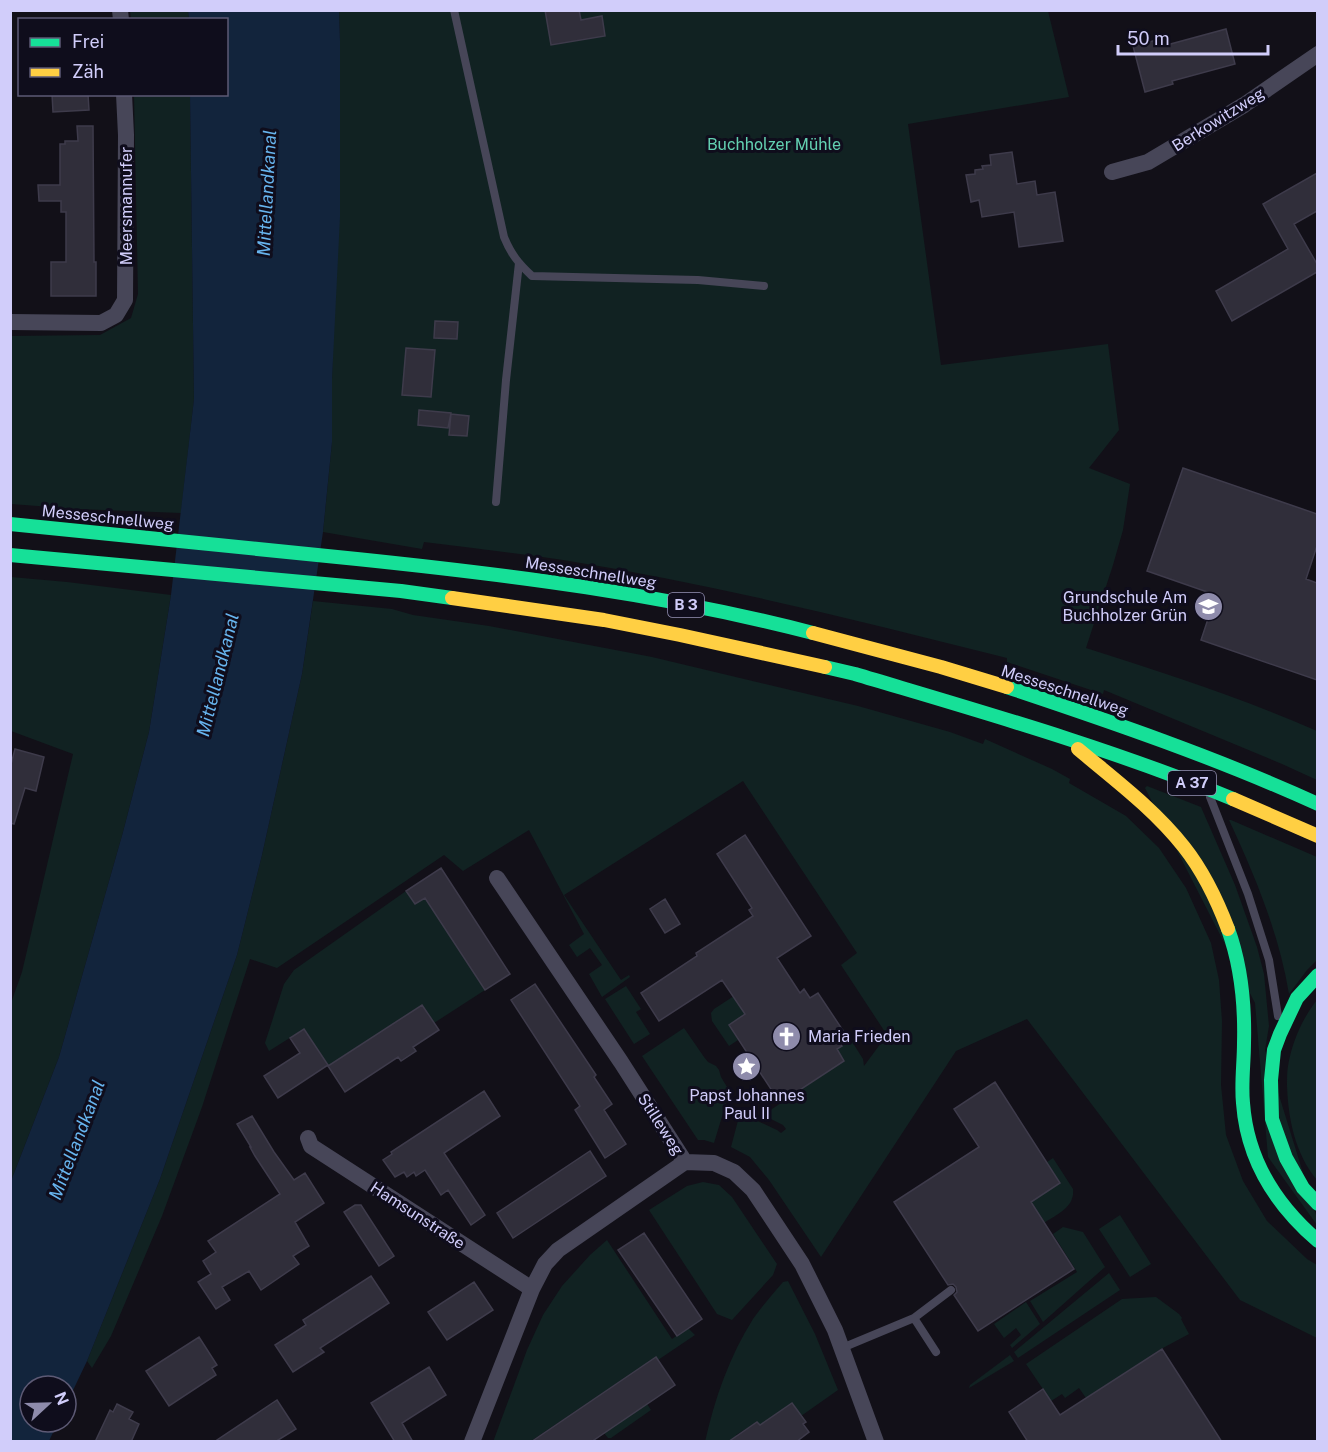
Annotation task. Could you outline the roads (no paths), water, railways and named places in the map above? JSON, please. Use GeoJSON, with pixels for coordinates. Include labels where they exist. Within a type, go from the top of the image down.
{"type":"FeatureCollection","features":[{"type":"Feature","properties":{"kind":"highway","name":"Messeschnellweg"},"geometry":{"type":"LineString","coordinates":[[10,524],[508,575],[609,590],[768,622],[859,645],[1075,709],[1236,768],[1317,804]]}},
{"type":"Feature","properties":{"kind":"highway","name":"B 3"},"geometry":{"type":"LineString","coordinates":[[10,555],[401,591],[572,615],[680,634],[855,674],[1064,737]]}},
{"type":"Feature","properties":{"kind":"highway","name":"A 37"},"geometry":{"type":"LineString","coordinates":[[1064,737],[1207,788],[1317,836]]}},
{"type":"Feature","properties":{"kind":"highway"},"geometry":{"type":"LineString","coordinates":[[1064,737],[1157,817],[1177,838],[1219,907],[1230,935],[1240,978],[1245,1023],[1243,1104],[1252,1149],[1273,1192],[1288,1213],[1317,1240]]}},
{"type":"Feature","properties":{"kind":"highway"},"geometry":{"type":"LineString","coordinates":[[1317,975],[1297,998],[1280,1034],[1274,1050],[1271,1080],[1272,1119],[1286,1158],[1303,1188],[1317,1204]]}},
{"type":"Feature","properties":{"kind":"street","name":"Berkowitzweg"},"geometry":{"type":"LineString","coordinates":[[1112,172],[1148,162],[1244,105],[1317,54]]}},
{"type":"Feature","properties":{"kind":"street","name":"Meersmannufer"},"geometry":{"type":"LineString","coordinates":[[10,322],[101,322],[116,315],[125,300],[124,96]]}},
{"type":"Feature","properties":{"kind":"street","name":"Stilleweg"},"geometry":{"type":"LineString","coordinates":[[497,878],[621,1062],[685,1162],[714,1163],[735,1172],[753,1190],[802,1264],[835,1330],[876,1442]]}},
{"type":"Feature","properties":{"kind":"street","name":"Hamsunstraße"},"geometry":{"type":"LineString","coordinates":[[308,1138],[311,1146],[532,1289]]}},
{"type":"Feature","properties":{"kind":"street"},"geometry":{"type":"LineString","coordinates":[[472,1442],[532,1289],[545,1264],[558,1250],[685,1162]]}},
{"type":"Feature","properties":{"kind":"lane"},"geometry":{"type":"LineString","coordinates":[[454,10],[504,237],[510,251],[532,276],[698,280],[764,286]]}},
{"type":"Feature","properties":{"kind":"lane"},"geometry":{"type":"LineString","coordinates":[[496,502],[519,263]]}},
{"type":"Feature","properties":{"kind":"lane"},"geometry":{"type":"LineString","coordinates":[[1207,788],[1248,894],[1269,960],[1280,1034]]}},
{"type":"Feature","properties":{"kind":"lane"},"geometry":{"type":"LineString","coordinates":[[842,1348],[914,1318],[951,1290]]}},
{"type":"Feature","properties":{"kind":"lane"},"geometry":{"type":"LineString","coordinates":[[914,1318],[936,1352]]}},
{"type":"Feature","properties":{"kind":"water","name":"Mittellandkanal"},"geometry":{"type":"Polygon","coordinates":[[[188,11],[339,11],[340,217],[332,379],[332,442],[323,532],[302,674],[262,855],[237,955],[160,1179],[78,1380],[78,1374],[18,1374],[18,1434],[52,1434],[49,1441],[11,1442],[11,1181],[59,1057],[149,732],[171,595],[194,399],[190,96],[228,96],[228,18],[189,18],[188,11]]]}},
{"type":"Feature","properties":{"kind":"place","name":"Grundschule Am Buchholzer Grün"},"geometry":{"type":"Point","coordinates":[1208,606]}},
{"type":"Feature","properties":{"kind":"place","name":"Maria Frieden"},"geometry":{"type":"Point","coordinates":[787,1036]}},
{"type":"Feature","properties":{"kind":"place","name":"Papst Johannes Paul II"},"geometry":{"type":"Point","coordinates":[747,1067]}},
{"type":"Feature","properties":{"kind":"park label","name":"Buchholzer Mühle"},"geometry":{"type":"Point","coordinates":[774,144]}}]}
